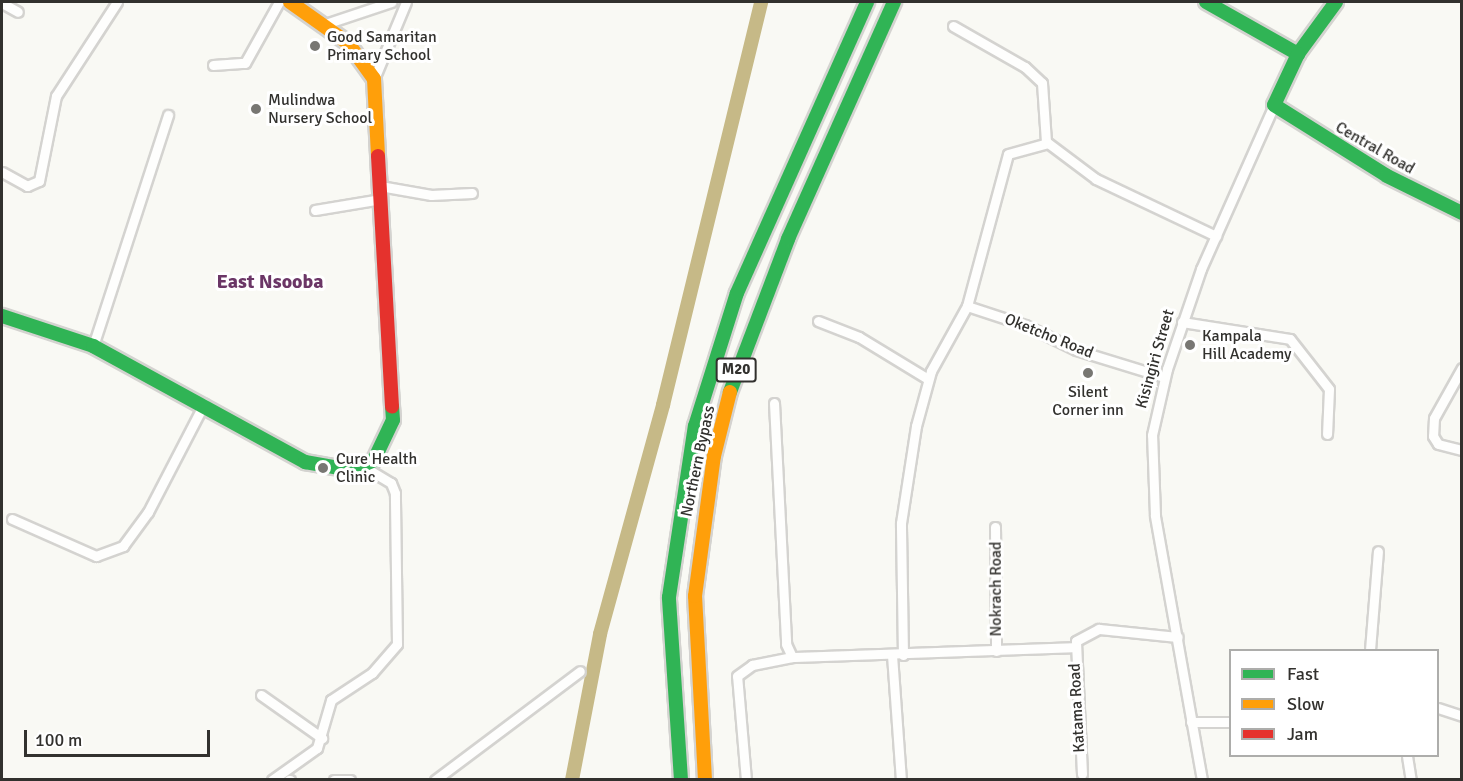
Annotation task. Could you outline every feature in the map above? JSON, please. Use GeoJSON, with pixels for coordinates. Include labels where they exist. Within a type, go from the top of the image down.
{"type":"FeatureCollection","features":[{"type":"Feature","properties":{"kind":"main road"},"geometry":{"type":"LineString","coordinates":[[2,316],[93,346],[204,404],[304,462],[322,469],[364,467],[389,438],[393,420],[374,80],[348,43],[325,24],[290,2]]}},
{"type":"Feature","properties":{"kind":"main road","name":"Northern Bypass"},"geometry":{"type":"LineString","coordinates":[[681,780],[669,597],[695,426],[736,293],[867,2]]}},
{"type":"Feature","properties":{"kind":"main road","name":"Northern Bypass"},"geometry":{"type":"LineString","coordinates":[[705,780],[695,596],[714,456],[734,377],[788,239],[894,2]]}},
{"type":"Feature","properties":{"kind":"main road"},"geometry":{"type":"LineString","coordinates":[[1206,2],[1222,8],[1298,54]]}},
{"type":"Feature","properties":{"kind":"main road"},"geometry":{"type":"LineString","coordinates":[[1274,105],[1298,54],[1336,2]]}},
{"type":"Feature","properties":{"kind":"main road","name":"Central Road"},"geometry":{"type":"LineString","coordinates":[[1274,105],[1386,176],[1461,213]]}},
{"type":"Feature","properties":{"kind":"street"},"geometry":{"type":"LineString","coordinates":[[2,172],[27,186],[39,181],[56,96],[117,2]]}},
{"type":"Feature","properties":{"kind":"street"},"geometry":{"type":"LineString","coordinates":[[213,65],[244,63],[279,2]]}},
{"type":"Feature","properties":{"kind":"street"},"geometry":{"type":"LineString","coordinates":[[325,24],[391,2]]}},
{"type":"Feature","properties":{"kind":"street"},"geometry":{"type":"LineString","coordinates":[[374,80],[406,2]]}},
{"type":"Feature","properties":{"kind":"street"},"geometry":{"type":"LineString","coordinates":[[2,3],[18,12]]}},
{"type":"Feature","properties":{"kind":"street"},"geometry":{"type":"LineString","coordinates":[[953,26],[1025,67],[1042,83],[1046,142],[1096,179],[1216,236]]}},
{"type":"Feature","properties":{"kind":"street","name":"Kisingiri Street"},"geometry":{"type":"LineString","coordinates":[[1202,780],[1152,484],[1152,435],[1164,377],[1182,322],[1216,236],[1274,105]]}},
{"type":"Feature","properties":{"kind":"street"},"geometry":{"type":"LineString","coordinates":[[93,346],[168,115]]}},
{"type":"Feature","properties":{"kind":"street"},"geometry":{"type":"LineString","coordinates":[[903,655],[901,523],[928,379],[967,306],[1007,157],[1046,142]]}},
{"type":"Feature","properties":{"kind":"street"},"geometry":{"type":"LineString","coordinates":[[315,210],[380,192],[472,193]]}},
{"type":"Feature","properties":{"kind":"street","name":"Oketcho Road"},"geometry":{"type":"LineString","coordinates":[[967,306],[1025,325],[1076,350],[1164,377]]}},
{"type":"Feature","properties":{"kind":"street"},"geometry":{"type":"LineString","coordinates":[[818,321],[859,337],[928,379]]}},
{"type":"Feature","properties":{"kind":"street"},"geometry":{"type":"LineString","coordinates":[[1182,322],[1290,339],[1329,389],[1327,434]]}},
{"type":"Feature","properties":{"kind":"street"},"geometry":{"type":"LineString","coordinates":[[1461,368],[1433,428],[1438,444],[1461,450]]}},
{"type":"Feature","properties":{"kind":"street"},"geometry":{"type":"LineString","coordinates":[[774,403],[786,644],[792,657]]}},
{"type":"Feature","properties":{"kind":"street"},"geometry":{"type":"LineString","coordinates":[[12,519],[96,556],[123,546],[148,512],[204,404]]}},
{"type":"Feature","properties":{"kind":"street"},"geometry":{"type":"LineString","coordinates":[[272,780],[310,756],[321,738],[331,700],[392,653],[399,634],[395,493],[391,483],[364,467]]}},
{"type":"Feature","properties":{"kind":"street","name":"Nokrach Road"},"geometry":{"type":"LineString","coordinates":[[995,527],[996,651]]}},
{"type":"Feature","properties":{"kind":"street"},"geometry":{"type":"LineString","coordinates":[[1370,649],[1378,551]]}},
{"type":"Feature","properties":{"kind":"street","name":"Katama Road"},"geometry":{"type":"LineString","coordinates":[[1082,774],[1075,647],[1081,635],[1099,629],[1178,637]]}},
{"type":"Feature","properties":{"kind":"street"},"geometry":{"type":"LineString","coordinates":[[746,780],[737,676],[752,665],[792,657],[903,655],[1075,647]]}},
{"type":"Feature","properties":{"kind":"street"},"geometry":{"type":"LineString","coordinates":[[892,655],[901,780]]}},
{"type":"Feature","properties":{"kind":"street"},"geometry":{"type":"LineString","coordinates":[[435,780],[580,671]]}},
{"type":"Feature","properties":{"kind":"street"},"geometry":{"type":"LineString","coordinates":[[261,695],[321,738]]}},
{"type":"Feature","properties":{"kind":"street"},"geometry":{"type":"LineString","coordinates":[[1439,709],[1461,716]]}},
{"type":"Feature","properties":{"kind":"street"},"geometry":{"type":"LineString","coordinates":[[1191,722],[1229,722]]}},
{"type":"Feature","properties":{"kind":"street"},"geometry":{"type":"LineString","coordinates":[[1407,757],[1411,780]]}},
{"type":"Feature","properties":{"kind":"street"},"geometry":{"type":"LineString","coordinates":[[334,780],[350,780]]}},
{"type":"Feature","properties":{"kind":"waterway"},"geometry":{"type":"LineString","coordinates":[[572,780],[600,634],[663,405],[761,2]]}},
{"type":"Feature","properties":{"kind":"traffic: fast"},"geometry":{"type":"LineString","coordinates":[[681,780],[669,597],[695,426],[737,293],[867,2]]}},
{"type":"Feature","properties":{"kind":"traffic: fast"},"geometry":{"type":"LineString","coordinates":[[730,392],[788,239],[894,2]]}},
{"type":"Feature","properties":{"kind":"traffic: fast"},"geometry":{"type":"LineString","coordinates":[[1206,2],[1298,54]]}},
{"type":"Feature","properties":{"kind":"traffic: fast"},"geometry":{"type":"LineString","coordinates":[[1336,2],[1298,54],[1274,105],[1387,176],[1462,213]]}},
{"type":"Feature","properties":{"kind":"traffic: fast"},"geometry":{"type":"LineString","coordinates":[[2,316],[93,346],[305,462],[351,470],[374,460],[393,420],[392,407]]}},
{"type":"Feature","properties":{"kind":"traffic: slow"},"geometry":{"type":"LineString","coordinates":[[290,2],[348,43],[374,79],[378,156]]}},
{"type":"Feature","properties":{"kind":"traffic: slow"},"geometry":{"type":"LineString","coordinates":[[705,780],[695,596],[714,456],[730,392]]}},
{"type":"Feature","properties":{"kind":"traffic: jam"},"geometry":{"type":"LineString","coordinates":[[378,156],[392,407]]}},
{"type":"Feature","properties":{"kind":"place","name":"Good Samaritan Primary School"},"geometry":{"type":"Point","coordinates":[315,46]}},
{"type":"Feature","properties":{"kind":"place","name":"Mulindwa Nursery School"},"geometry":{"type":"Point","coordinates":[256,109]}},
{"type":"Feature","properties":{"kind":"place","name":"Kampala Hill Academy"},"geometry":{"type":"Point","coordinates":[1190,345]}},
{"type":"Feature","properties":{"kind":"place","name":"Silent Corner inn"},"geometry":{"type":"Point","coordinates":[1088,373]}},
{"type":"Feature","properties":{"kind":"place","name":"Cure Health Clinic"},"geometry":{"type":"Point","coordinates":[323,468]}},
{"type":"Feature","properties":{"kind":"district","name":"East Nsooba"},"geometry":{"type":"Point","coordinates":[270,281]}}]}
